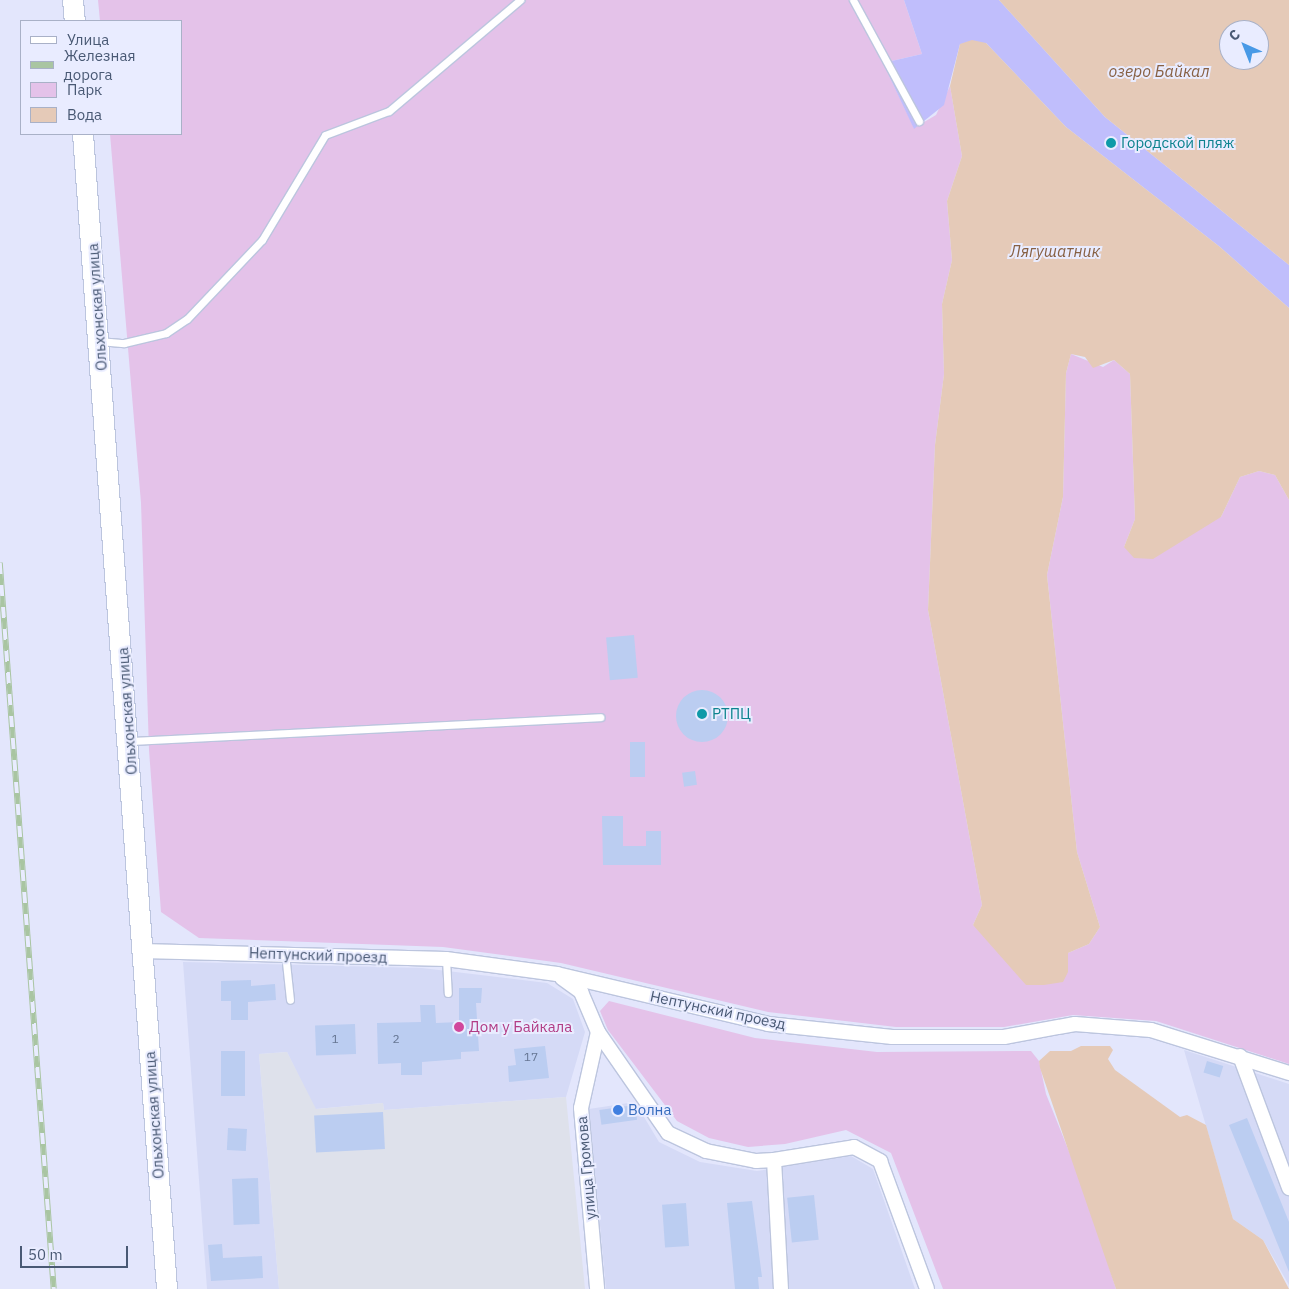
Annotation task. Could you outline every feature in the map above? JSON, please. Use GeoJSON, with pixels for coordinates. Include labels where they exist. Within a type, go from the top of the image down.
{"type":"FeatureCollection","features":[{"type":"Feature","properties":{"kind":"street"},"geometry":{"type":"LineString","coordinates":[[74,0],[75,20]]}},
{"type":"Feature","properties":{"kind":"street","name":"Ольхонская улица"},"geometry":{"type":"LineString","coordinates":[[84,135],[130,741],[142,951],[167,1289]]}},
{"type":"Feature","properties":{"kind":"street","name":"Нептунский проезд"},"geometry":{"type":"LineString","coordinates":[[142,951],[285,952],[446,959],[557,974],[768,1024],[892,1037],[958,1039],[1004,1037],[1075,1024],[1151,1030],[1240,1056],[1289,1073]]}},
{"type":"Feature","properties":{"kind":"street"},"geometry":{"type":"LineString","coordinates":[[557,974],[581,992],[598,1032],[668,1133],[706,1151],[756,1161],[774,1160],[854,1147],[880,1161],[927,1289]]}},
{"type":"Feature","properties":{"kind":"street","name":"улица Громова"},"geometry":{"type":"LineString","coordinates":[[597,1289],[581,1108],[598,1032]]}},
{"type":"Feature","properties":{"kind":"street"},"geometry":{"type":"LineString","coordinates":[[1240,1056],[1289,1188]]}},
{"type":"Feature","properties":{"kind":"street"},"geometry":{"type":"LineString","coordinates":[[774,1160],[782,1289]]}},
{"type":"Feature","properties":{"kind":"lane"},"geometry":{"type":"LineString","coordinates":[[99,341],[124,343],[166,333],[187,319],[262,240],[325,135],[389,111],[520,0]]}},
{"type":"Feature","properties":{"kind":"lane"},"geometry":{"type":"LineString","coordinates":[[853,0],[919,121]]}},
{"type":"Feature","properties":{"kind":"lane"},"geometry":{"type":"LineString","coordinates":[[130,741],[600,717]]}},
{"type":"Feature","properties":{"kind":"lane"},"geometry":{"type":"LineString","coordinates":[[285,952],[290,1000]]}},
{"type":"Feature","properties":{"kind":"lane"},"geometry":{"type":"LineString","coordinates":[[446,959],[448,993]]}},
{"type":"Feature","properties":{"kind":"shaded area"},"geometry":{"type":"Polygon","coordinates":[[[183,962],[422,968],[547,983],[573,999],[585,1032],[566,1097],[384,1110],[383,1103],[315,1109],[287,1052],[259,1054],[279,1289],[207,1289],[183,962]]]}},
{"type":"Feature","properties":{"kind":"shaded area"},"geometry":{"type":"Polygon","coordinates":[[[1184,1050],[1289,1084],[1289,1285],[1263,1240],[1233,1219],[1184,1050]]]}},
{"type":"Feature","properties":{"kind":"shaded area"},"geometry":{"type":"Polygon","coordinates":[[[287,1052],[316,1109],[383,1103],[384,1110],[566,1097],[585,1289],[279,1289],[259,1054],[287,1052]]]}},
{"type":"Feature","properties":{"kind":"shaded area"},"geometry":{"type":"Polygon","coordinates":[[[635,1102],[659,1142],[700,1162],[757,1171],[851,1156],[873,1169],[915,1289],[606,1289],[589,1109],[635,1102]]]}},
{"type":"Feature","properties":{"kind":"green space"},"geometry":{"type":"Polygon","coordinates":[[[98,0],[904,0],[922,54],[883,63],[914,128],[936,115],[950,86],[962,156],[947,201],[952,260],[942,304],[944,374],[935,445],[928,610],[982,905],[973,925],[1068,972],[1068,953],[1089,944],[1100,927],[1077,852],[1047,575],[1063,497],[1066,373],[1071,354],[1103,367],[1114,360],[1130,374],[1135,519],[1124,547],[1221,517],[1240,477],[1259,471],[1275,475],[1289,500],[1289,1064],[1156,1021],[1073,1015],[1004,1027],[896,1027],[768,1012],[561,963],[443,947],[199,938],[161,912],[149,750],[141,503],[110,135],[182,135],[182,20],[100,20],[98,0]]]}},
{"type":"Feature","properties":{"kind":"green space"},"geometry":{"type":"Polygon","coordinates":[[[609,1001],[755,1038],[877,1052],[1031,1051],[1039,1061],[1046,1094],[1084,1189],[1116,1289],[943,1289],[891,1153],[846,1130],[785,1144],[748,1147],[709,1138],[677,1121],[608,1030],[600,1011],[609,1001]]]}},
{"type":"Feature","properties":{"kind":"sand","name":"Городской пляж"},"geometry":{"type":"Polygon","coordinates":[[[904,0],[999,0],[1105,117],[1289,265],[1289,308],[1220,247],[1066,127],[986,43],[960,44],[944,105],[914,129],[883,63],[922,54],[904,0]]]}},
{"type":"Feature","properties":{"kind":"water","name":"озеро Байкал"},"geometry":{"type":"Polygon","coordinates":[[[999,0],[1289,0],[1289,265],[1105,117],[999,0]]]}},
{"type":"Feature","properties":{"kind":"water","name":"Лягушатник"},"geometry":{"type":"Polygon","coordinates":[[[972,40],[986,43],[1066,127],[1220,247],[1289,308],[1289,500],[1275,475],[1259,471],[1240,477],[1221,517],[1153,559],[1134,558],[1124,547],[1135,519],[1130,374],[1114,360],[1093,368],[1085,357],[1071,354],[1066,373],[1063,497],[1047,575],[1077,852],[1100,927],[1089,944],[1068,953],[1068,972],[1063,982],[1044,985],[1026,985],[973,925],[982,905],[928,610],[935,445],[944,374],[942,304],[952,260],[947,201],[962,156],[950,86],[960,44],[972,40]]]}},
{"type":"Feature","properties":{"kind":"water"},"geometry":{"type":"Polygon","coordinates":[[[1081,1046],[1110,1046],[1113,1050],[1108,1059],[1115,1070],[1180,1117],[1187,1115],[1206,1125],[1233,1219],[1263,1240],[1289,1289],[1116,1289],[1040,1068],[1039,1061],[1050,1051],[1071,1051],[1081,1046]]]}},
{"type":"Feature","properties":{"kind":"building"},"geometry":{"type":"Polygon","coordinates":[[[634,635],[638,678],[610,680],[606,637],[634,635]]]}},
{"type":"Feature","properties":{"kind":"building","name":"РТПЦ"},"geometry":{"type":"Polygon","coordinates":[[[702,690],[712,692],[720,698],[726,706],[728,716],[726,726],[720,734],[712,740],[702,742],[692,740],[684,734],[678,726],[676,716],[678,706],[684,698],[692,692],[702,690]]]}},
{"type":"Feature","properties":{"kind":"building"},"geometry":{"type":"Polygon","coordinates":[[[630,742],[645,742],[645,777],[630,777],[630,742]]]}},
{"type":"Feature","properties":{"kind":"building"},"geometry":{"type":"Polygon","coordinates":[[[695,771],[697,785],[684,787],[682,773],[695,771]]]}},
{"type":"Feature","properties":{"kind":"building"},"geometry":{"type":"Polygon","coordinates":[[[602,816],[623,816],[623,846],[646,846],[646,831],[661,831],[661,865],[603,865],[602,816]]]}},
{"type":"Feature","properties":{"kind":"building"},"geometry":{"type":"Polygon","coordinates":[[[251,980],[251,986],[275,984],[276,1000],[248,1002],[248,1020],[231,1020],[231,1001],[221,1001],[221,981],[251,980]]]}},
{"type":"Feature","properties":{"kind":"building"},"geometry":{"type":"Polygon","coordinates":[[[459,988],[482,988],[481,1003],[476,1003],[479,1051],[461,1052],[461,1059],[422,1062],[422,1075],[401,1075],[401,1063],[378,1064],[377,1023],[421,1022],[420,1005],[435,1005],[436,1023],[459,1022],[459,988]]]}},
{"type":"Feature","properties":{"kind":"building"},"geometry":{"type":"Polygon","coordinates":[[[355,1024],[356,1054],[316,1055],[315,1025],[355,1024]]]}},
{"type":"Feature","properties":{"kind":"building"},"geometry":{"type":"Polygon","coordinates":[[[545,1046],[549,1078],[509,1082],[508,1066],[516,1065],[514,1049],[545,1046]]]}},
{"type":"Feature","properties":{"kind":"building"},"geometry":{"type":"Polygon","coordinates":[[[221,1051],[245,1051],[245,1096],[221,1096],[221,1051]]]}},
{"type":"Feature","properties":{"kind":"building"},"geometry":{"type":"Polygon","coordinates":[[[1207,1061],[1223,1066],[1220,1077],[1203,1072],[1207,1061]]]}},
{"type":"Feature","properties":{"kind":"building"},"geometry":{"type":"Polygon","coordinates":[[[635,1105],[637,1120],[601,1125],[599,1110],[635,1105]]]}},
{"type":"Feature","properties":{"kind":"building"},"geometry":{"type":"Polygon","coordinates":[[[383,1112],[385,1149],[316,1153],[314,1116],[383,1112]]]}},
{"type":"Feature","properties":{"kind":"building"},"geometry":{"type":"Polygon","coordinates":[[[1247,1118],[1289,1222],[1289,1272],[1229,1125],[1247,1118]]]}},
{"type":"Feature","properties":{"kind":"building"},"geometry":{"type":"Polygon","coordinates":[[[228,1128],[247,1129],[246,1151],[227,1150],[228,1128]]]}},
{"type":"Feature","properties":{"kind":"building"},"geometry":{"type":"Polygon","coordinates":[[[258,1178],[260,1224],[234,1225],[232,1179],[258,1178]]]}},
{"type":"Feature","properties":{"kind":"building"},"geometry":{"type":"Polygon","coordinates":[[[814,1195],[819,1240],[792,1243],[787,1198],[814,1195]]]}},
{"type":"Feature","properties":{"kind":"building"},"geometry":{"type":"Polygon","coordinates":[[[752,1201],[762,1277],[758,1277],[759,1289],[735,1289],[727,1203],[752,1201]]]}},
{"type":"Feature","properties":{"kind":"building"},"geometry":{"type":"Polygon","coordinates":[[[686,1203],[689,1246],[665,1248],[662,1205],[686,1203]]]}},
{"type":"Feature","properties":{"kind":"building"},"geometry":{"type":"Polygon","coordinates":[[[222,1244],[223,1258],[262,1256],[263,1278],[211,1281],[208,1245],[222,1244]]]}},
{"type":"Feature","properties":{"kind":"railway"},"geometry":{"type":"LineString","coordinates":[[0,563],[54,1289]]}},
{"type":"Feature","properties":{"kind":"place","name":"Городской пляж"},"geometry":{"type":"Point","coordinates":[1111,143]}},
{"type":"Feature","properties":{"kind":"place","name":"РТПЦ"},"geometry":{"type":"Point","coordinates":[702,714]}},
{"type":"Feature","properties":{"kind":"place","name":"Дом у Байкала"},"geometry":{"type":"Point","coordinates":[459,1027]}},
{"type":"Feature","properties":{"kind":"place","name":"Волна"},"geometry":{"type":"Point","coordinates":[618,1110]}}]}
